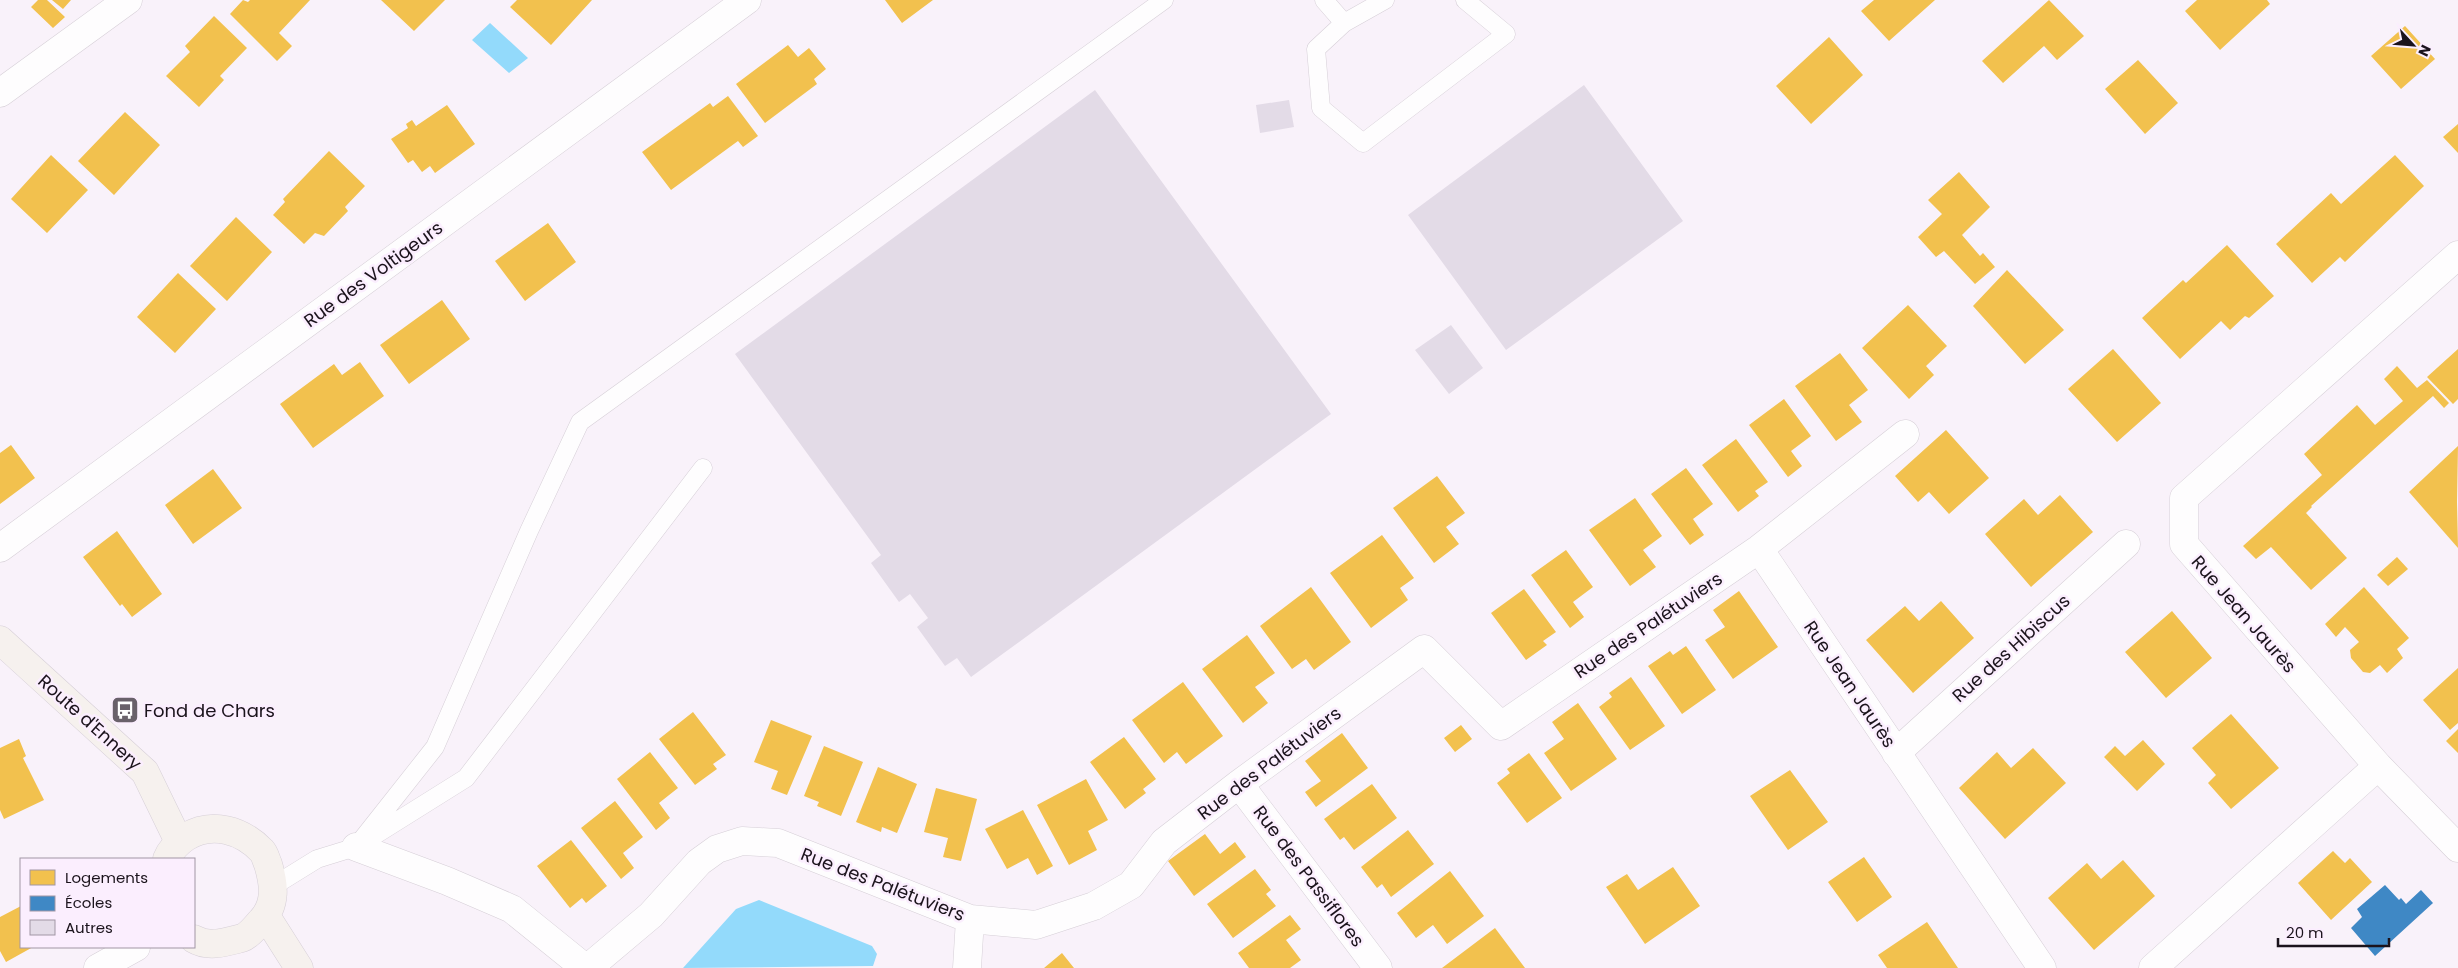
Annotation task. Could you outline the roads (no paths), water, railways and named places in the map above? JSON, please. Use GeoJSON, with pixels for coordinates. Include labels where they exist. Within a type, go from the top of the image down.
{"type":"FeatureCollection","features":[{"type":"Feature","properties":{"kind":"street"},"geometry":{"type":"LineString","coordinates":[[0,93],[128,0]]}},
{"type":"Feature","properties":{"kind":"street","name":"Rue des Voltigeurs"},"geometry":{"type":"LineString","coordinates":[[0,548],[747,0]]}},
{"type":"Feature","properties":{"kind":"street","name":"Rue Jean Jaurès"},"geometry":{"type":"LineString","coordinates":[[2458,255],[2184,498],[2184,544],[2378,766],[2458,848]]}},
{"type":"Feature","properties":{"kind":"street","name":"Rue des Palétuviers"},"geometry":{"type":"LineString","coordinates":[[586,968],[651,915],[699,862],[717,849],[742,841],[778,843],[970,919],[1036,925],[1094,906],[1131,885],[1164,842],[1238,784],[1424,649],[1501,726],[1759,550],[1905,434]]}},
{"type":"Feature","properties":{"kind":"street","name":"Rue des Hibiscus"},"geometry":{"type":"LineString","coordinates":[[1896,753],[2126,544]]}},
{"type":"Feature","properties":{"kind":"street","name":"Rue Jean Jaurès"},"geometry":{"type":"LineString","coordinates":[[1759,550],[2042,968]]}},
{"type":"Feature","properties":{"kind":"street","name":"Route d'Ennery"},"geometry":{"type":"LineString","coordinates":[[0,640],[145,772],[173,851]]}},
{"type":"Feature","properties":{"kind":"street"},"geometry":{"type":"LineString","coordinates":[[2153,968],[2378,766]]}},
{"type":"Feature","properties":{"kind":"street","name":"Rue des Passiflores"},"geometry":{"type":"LineString","coordinates":[[1238,784],[1378,968]]}},
{"type":"Feature","properties":{"kind":"street"},"geometry":{"type":"LineString","coordinates":[[173,851],[195,832],[208,829],[236,832],[263,852],[274,885],[271,906],[266,916],[247,936],[217,944],[195,939]]}},
{"type":"Feature","properties":{"kind":"street"},"geometry":{"type":"LineString","coordinates":[[356,847],[447,881],[512,909],[586,968]]}},
{"type":"Feature","properties":{"kind":"street"},"geometry":{"type":"LineString","coordinates":[[266,916],[299,968]]}},
{"type":"Feature","properties":{"kind":"street"},"geometry":{"type":"LineString","coordinates":[[967,968],[970,919]]}},
{"type":"Feature","properties":{"kind":"street"},"geometry":{"type":"LineString","coordinates":[[98,968],[134,948]]}},
{"type":"Feature","properties":{"kind":"lane"},"geometry":{"type":"LineString","coordinates":[[356,847],[435,748],[529,531],[580,422],[1164,0]]}},
{"type":"Feature","properties":{"kind":"lane"},"geometry":{"type":"LineString","coordinates":[[1324,0],[1344,22]]}},
{"type":"Feature","properties":{"kind":"lane"},"geometry":{"type":"LineString","coordinates":[[1385,0],[1344,22],[1316,49],[1321,108],[1364,143],[1506,34],[1465,0]]}},
{"type":"Feature","properties":{"kind":"lane"},"geometry":{"type":"LineString","coordinates":[[274,885],[317,859],[356,847],[466,778],[703,468]]}},
{"type":"Feature","properties":{"kind":"water"},"geometry":{"type":"Polygon","coordinates":[[[490,23],[528,58],[509,73],[472,40],[490,23]]]}},
{"type":"Feature","properties":{"kind":"water"},"geometry":{"type":"Polygon","coordinates":[[[759,900],[872,946],[877,954],[873,966],[683,968],[736,909],[759,900]]]}},
{"type":"Feature","properties":{"kind":"place","name":"Fond de Chars"},"geometry":{"type":"Point","coordinates":[125,710]}}]}
